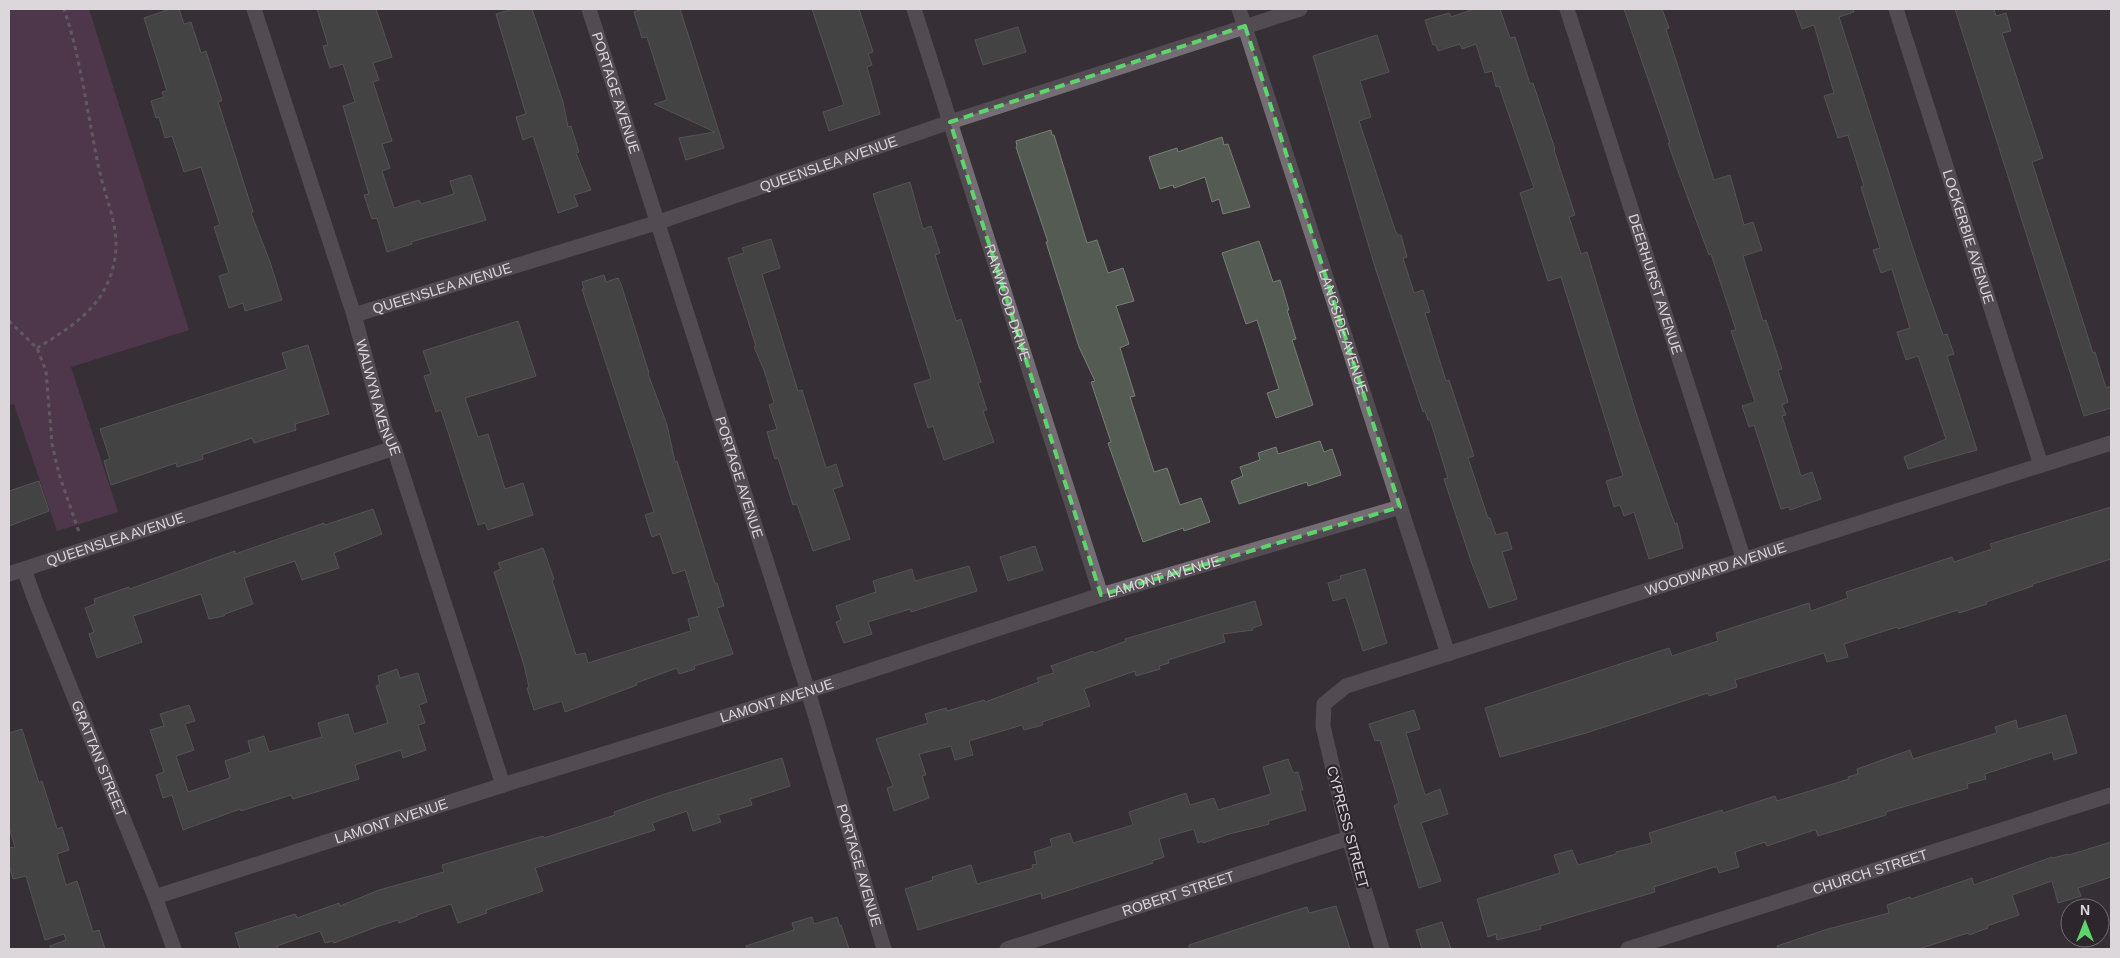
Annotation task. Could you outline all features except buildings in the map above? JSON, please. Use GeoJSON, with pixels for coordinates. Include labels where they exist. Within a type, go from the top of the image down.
{"type":"FeatureCollection","features":[{"type":"Feature","properties":{"kind":"street","name":"WALWYN AVENUE"},"geometry":{"type":"LineString","coordinates":[[254,9],[354,315],[386,430],[394,448],[504,785]]}},
{"type":"Feature","properties":{"kind":"street","name":"PORTAGE AVENUE"},"geometry":{"type":"LineString","coordinates":[[590,9],[808,691],[884,949]]}},
{"type":"Feature","properties":{"kind":"street","name":"RANWOOD DRIVE"},"geometry":{"type":"LineString","coordinates":[[914,9],[1101,595]]}},
{"type":"Feature","properties":{"kind":"street","name":"LANGSIDE AVENUE"},"geometry":{"type":"LineString","coordinates":[[1239,9],[1448,654]]}},
{"type":"Feature","properties":{"kind":"street","name":"QUEENSLEA AVENUE"},"geometry":{"type":"LineString","coordinates":[[354,315],[659,222],[950,122],[1300,9]]}},
{"type":"Feature","properties":{"kind":"street","name":"DEERHURST AVENUE"},"geometry":{"type":"LineString","coordinates":[[1567,9],[1744,560]]}},
{"type":"Feature","properties":{"kind":"street","name":"LOCKERBIE AVENUE"},"geometry":{"type":"LineString","coordinates":[[1896,9],[2041,465]]}},
{"type":"Feature","properties":{"kind":"street","name":"WOODWARD AVENUE"},"geometry":{"type":"LineString","coordinates":[[1324,704],[1346,686],[2111,443]]}},
{"type":"Feature","properties":{"kind":"street","name":"QUEENSLEA AVENUE"},"geometry":{"type":"LineString","coordinates":[[9,574],[394,448]]}},
{"type":"Feature","properties":{"kind":"street","name":"LAMONT AVENUE"},"geometry":{"type":"LineString","coordinates":[[155,897],[504,785],[808,691],[1101,595],[1400,507]]}},
{"type":"Feature","properties":{"kind":"street","name":"GRATTAN STREET"},"geometry":{"type":"LineString","coordinates":[[24,569],[174,949]]}},
{"type":"Feature","properties":{"kind":"street","name":"CYPRESS STREET"},"geometry":{"type":"LineString","coordinates":[[1324,704],[1323,726],[1349,838],[1382,949]]}},
{"type":"Feature","properties":{"kind":"street","name":"CHURCH STREET"},"geometry":{"type":"LineString","coordinates":[[1628,949],[1656,945],[2111,795]]}},
{"type":"Feature","properties":{"kind":"street","name":"ROBERT STREET"},"geometry":{"type":"LineString","coordinates":[[1007,949],[1349,838]]}},
{"type":"Feature","properties":{"kind":"path"},"geometry":{"type":"LineString","coordinates":[[37,348],[76,322],[98,300],[109,280],[116,245],[81,70],[64,9]]}},
{"type":"Feature","properties":{"kind":"path"},"geometry":{"type":"LineString","coordinates":[[9,321],[37,348],[46,371],[52,444],[59,474],[85,549]]}},
{"type":"Feature","properties":{"kind":"highlighted area"},"geometry":{"type":"Polygon","coordinates":[[[1245,26],[1400,507],[1101,595],[950,122],[1245,26]]]}},
{"type":"Feature","properties":{"kind":"shaded area"},"geometry":{"type":"Polygon","coordinates":[[[9,9],[89,9],[189,330],[71,367],[118,512],[57,531],[14,404],[9,405],[9,9]]]}}]}
